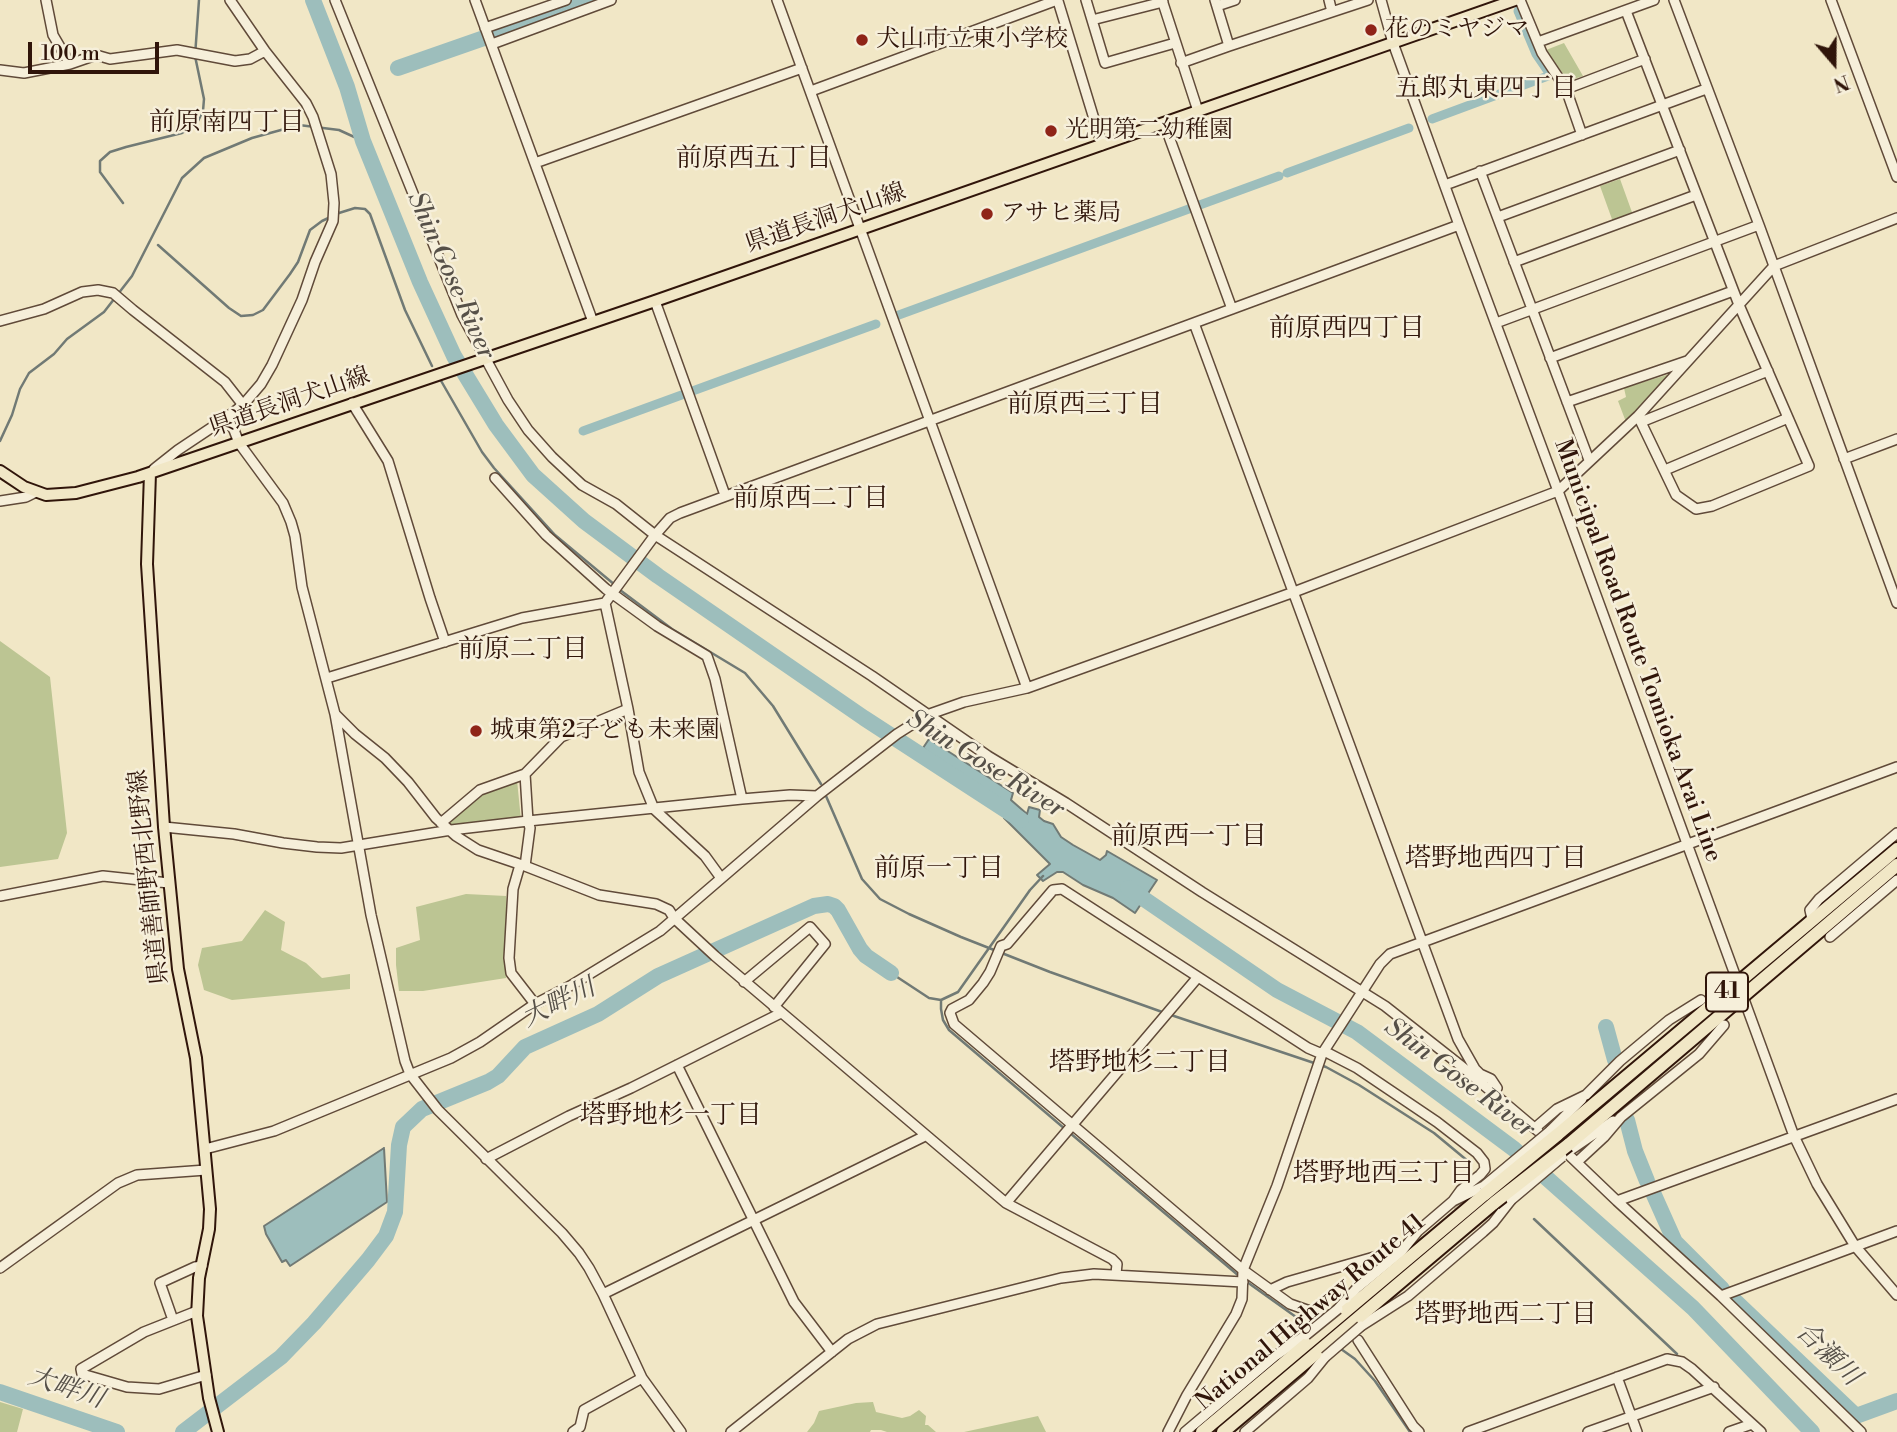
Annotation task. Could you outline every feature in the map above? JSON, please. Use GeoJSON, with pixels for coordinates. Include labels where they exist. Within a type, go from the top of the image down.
{"type":"FeatureCollection","features":[{"type":"Feature","properties":{"kind":"highway","name":"National Highway Route 41"},"geometry":{"type":"LineString","coordinates":[[1223,1432],[1554,1133],[1738,984],[1897,849]]}},
{"type":"Feature","properties":{"kind":"highway","name":"National Highway Route 41"},"geometry":{"type":"LineString","coordinates":[[1202,1432],[1488,1194],[1572,1153],[1743,996],[1897,865]]}},
{"type":"Feature","properties":{"kind":"main road","name":"県道長洞犬山線"},"geometry":{"type":"LineString","coordinates":[[150,473],[655,301],[1515,0]]}},
{"type":"Feature","properties":{"kind":"main road"},"geometry":{"type":"LineString","coordinates":[[0,471],[24,487],[46,495],[76,493],[150,473]]}},
{"type":"Feature","properties":{"kind":"main road","name":"県道善師野西北野線"},"geometry":{"type":"LineString","coordinates":[[150,473],[148,587],[164,827],[178,969],[195,1058],[210,1209],[197,1311],[209,1398],[217,1428]]}},
{"type":"Feature","properties":{"kind":"street"},"geometry":{"type":"LineString","coordinates":[[46,0],[53,35],[70,64]]}},
{"type":"Feature","properties":{"kind":"street"},"geometry":{"type":"LineString","coordinates":[[150,473],[243,405],[261,384],[302,300],[333,217],[331,174],[313,117],[306,103],[265,51],[230,0]]}},
{"type":"Feature","properties":{"kind":"street"},"geometry":{"type":"LineString","coordinates":[[335,0],[462,315],[508,400],[528,430],[582,485],[616,504],[655,536],[872,676],[988,757],[1066,803],[1385,1006],[1536,1130],[1557,1109],[1586,1096]]}},
{"type":"Feature","properties":{"kind":"street"},"geometry":{"type":"LineString","coordinates":[[475,0],[593,322]]}},
{"type":"Feature","properties":{"kind":"street"},"geometry":{"type":"LineString","coordinates":[[485,28],[566,0]]}},
{"type":"Feature","properties":{"kind":"street"},"geometry":{"type":"LineString","coordinates":[[492,44],[611,0]]}},
{"type":"Feature","properties":{"kind":"street"},"geometry":{"type":"LineString","coordinates":[[777,0],[1027,688]]}},
{"type":"Feature","properties":{"kind":"street"},"geometry":{"type":"LineString","coordinates":[[811,91],[1058,0],[1102,145]]}},
{"type":"Feature","properties":{"kind":"street"},"geometry":{"type":"LineString","coordinates":[[1086,0],[1105,63],[1175,43]]}},
{"type":"Feature","properties":{"kind":"street"},"geometry":{"type":"LineString","coordinates":[[1229,46],[1216,3],[1235,0]]}},
{"type":"Feature","properties":{"kind":"street"},"geometry":{"type":"LineString","coordinates":[[1329,0],[1332,12]]}},
{"type":"Feature","properties":{"kind":"street"},"geometry":{"type":"LineString","coordinates":[[1181,63],[1368,0]]}},
{"type":"Feature","properties":{"kind":"street","name":"Municipal Road Route Tomioka Arai Line"},"geometry":{"type":"LineString","coordinates":[[1381,0],[1393,43],[1459,225],[1794,1136],[1817,1185],[1855,1246],[1897,1295]]}},
{"type":"Feature","properties":{"kind":"street"},"geometry":{"type":"LineString","coordinates":[[1520,0],[1542,53],[1566,89],[1582,135]]}},
{"type":"Feature","properties":{"kind":"street"},"geometry":{"type":"LineString","coordinates":[[1538,42],[1654,0]]}},
{"type":"Feature","properties":{"kind":"street"},"geometry":{"type":"LineString","coordinates":[[1674,0],[1897,603]]}},
{"type":"Feature","properties":{"kind":"street"},"geometry":{"type":"LineString","coordinates":[[1830,0],[1897,177]]}},
{"type":"Feature","properties":{"kind":"street"},"geometry":{"type":"LineString","coordinates":[[1092,20],[1163,1],[1198,111]]}},
{"type":"Feature","properties":{"kind":"street"},"geometry":{"type":"LineString","coordinates":[[1626,11],[1733,291],[1809,466],[1702,509],[1696,509],[1675,495],[1640,419]]}},
{"type":"Feature","properties":{"kind":"street"},"geometry":{"type":"LineString","coordinates":[[0,70],[24,73],[70,64],[96,55],[110,59],[177,50],[235,61],[250,59],[265,51]]}},
{"type":"Feature","properties":{"kind":"street"},"geometry":{"type":"LineString","coordinates":[[1566,89],[1645,59]]}},
{"type":"Feature","properties":{"kind":"street"},"geometry":{"type":"LineString","coordinates":[[535,163],[803,68]]}},
{"type":"Feature","properties":{"kind":"street"},"geometry":{"type":"LineString","coordinates":[[1445,185],[1706,89]]}},
{"type":"Feature","properties":{"kind":"street"},"geometry":{"type":"LineString","coordinates":[[1164,123],[1232,309]]}},
{"type":"Feature","properties":{"kind":"street"},"geometry":{"type":"LineString","coordinates":[[1498,217],[1680,150]]}},
{"type":"Feature","properties":{"kind":"street"},"geometry":{"type":"LineString","coordinates":[[1480,172],[1589,460]]}},
{"type":"Feature","properties":{"kind":"street"},"geometry":{"type":"LineString","coordinates":[[1514,262],[1696,195]]}},
{"type":"Feature","properties":{"kind":"street"},"geometry":{"type":"LineString","coordinates":[[205,1149],[274,1131],[452,1058],[481,1042],[535,1004],[660,931],[817,796],[897,734],[928,715],[964,702],[1027,688],[1294,592],[1558,491],[1589,460],[1640,419],[1688,360],[1774,267],[1897,218]]}},
{"type":"Feature","properties":{"kind":"street"},"geometry":{"type":"LineString","coordinates":[[327,678],[522,618],[605,603],[670,518],[680,513],[1459,225]]}},
{"type":"Feature","properties":{"kind":"street"},"geometry":{"type":"LineString","coordinates":[[1496,323],[1759,225]]}},
{"type":"Feature","properties":{"kind":"street"},"geometry":{"type":"LineString","coordinates":[[0,321],[44,309],[82,292],[98,290],[113,293],[225,382],[243,405]]}},
{"type":"Feature","properties":{"kind":"street"},"geometry":{"type":"LineString","coordinates":[[1550,358],[1733,291]]}},
{"type":"Feature","properties":{"kind":"street"},"geometry":{"type":"LineString","coordinates":[[655,301],[726,495]]}},
{"type":"Feature","properties":{"kind":"street"},"geometry":{"type":"LineString","coordinates":[[1194,323],[1458,1039],[1475,1069],[1491,1079],[1497,1088],[1493,1094]]}},
{"type":"Feature","properties":{"kind":"street"},"geometry":{"type":"LineString","coordinates":[[1567,402],[1688,360]]}},
{"type":"Feature","properties":{"kind":"street"},"geometry":{"type":"LineString","coordinates":[[1640,419],[1768,371]]}},
{"type":"Feature","properties":{"kind":"street"},"geometry":{"type":"LineString","coordinates":[[352,403],[388,461],[445,642]]}},
{"type":"Feature","properties":{"kind":"street"},"geometry":{"type":"LineString","coordinates":[[226,418],[239,443],[276,490],[288,513],[295,536],[302,587],[335,714],[371,915],[405,1061],[430,1101],[562,1233],[589,1268],[642,1378],[681,1432]]}},
{"type":"Feature","properties":{"kind":"street"},"geometry":{"type":"LineString","coordinates":[[1665,470],[1788,418]]}},
{"type":"Feature","properties":{"kind":"street"},"geometry":{"type":"LineString","coordinates":[[1844,459],[1897,439]]}},
{"type":"Feature","properties":{"kind":"street"},"geometry":{"type":"LineString","coordinates":[[495,478],[552,541],[612,593],[657,626],[707,656],[715,679],[741,799]]}},
{"type":"Feature","properties":{"kind":"street"},"geometry":{"type":"LineString","coordinates":[[0,501],[26,498],[36,492]]}},
{"type":"Feature","properties":{"kind":"street"},"geometry":{"type":"LineString","coordinates":[[605,603],[639,772],[654,809],[705,856],[721,878]]}},
{"type":"Feature","properties":{"kind":"street"},"geometry":{"type":"LineString","coordinates":[[441,822],[480,790],[525,774],[561,737],[628,709]]}},
{"type":"Feature","properties":{"kind":"street"},"geometry":{"type":"LineString","coordinates":[[335,714],[385,758],[441,822],[456,836],[478,850],[599,895],[661,906],[669,910],[674,918],[744,982],[1006,1203],[1112,1259],[1117,1264],[1116,1274]]}},
{"type":"Feature","properties":{"kind":"street"},"geometry":{"type":"LineString","coordinates":[[1168,1432],[1236,1314],[1242,1298],[1243,1270],[1277,1186],[1322,1055],[1380,964],[1390,954],[1897,767]]}},
{"type":"Feature","properties":{"kind":"street"},"geometry":{"type":"LineString","coordinates":[[525,774],[530,828],[522,866],[513,889],[509,958],[511,974],[535,1004]]}},
{"type":"Feature","properties":{"kind":"street"},"geometry":{"type":"LineString","coordinates":[[164,827],[341,848],[450,830],[528,821],[741,799],[817,796]]}},
{"type":"Feature","properties":{"kind":"street"},"geometry":{"type":"LineString","coordinates":[[1812,919],[1810,910],[1819,899],[1897,833]]}},
{"type":"Feature","properties":{"kind":"street"},"geometry":{"type":"LineString","coordinates":[[0,896],[103,876],[169,883]]}},
{"type":"Feature","properties":{"kind":"street"},"geometry":{"type":"LineString","coordinates":[[1830,937],[1897,880]]}},
{"type":"Feature","properties":{"kind":"street"},"geometry":{"type":"LineString","coordinates":[[1185,1432],[1275,1356],[1338,1309],[1357,1287],[1404,1248],[1418,1231],[1480,1175],[1485,1169],[1484,1161],[1437,1122],[1357,1068],[1308,1048],[1062,889],[1053,890],[1007,944],[1001,946],[990,972],[970,1000],[952,1009],[950,1013],[954,1024],[1243,1270],[1290,1304],[1324,1316]]}},
{"type":"Feature","properties":{"kind":"street"},"geometry":{"type":"LineString","coordinates":[[486,1159],[677,1065],[777,1010],[825,944],[810,927],[744,982]]}},
{"type":"Feature","properties":{"kind":"street"},"geometry":{"type":"LineString","coordinates":[[1006,1203],[1198,977]]}},
{"type":"Feature","properties":{"kind":"street"},"geometry":{"type":"LineString","coordinates":[[1554,1133],[1620,1061],[1659,1028],[1701,1000]]}},
{"type":"Feature","properties":{"kind":"street"},"geometry":{"type":"LineString","coordinates":[[1245,1432],[1308,1378],[1325,1357],[1361,1326],[1408,1296],[1483,1232],[1511,1200],[1684,1067],[1724,1025]]}},
{"type":"Feature","properties":{"kind":"street"},"geometry":{"type":"LineString","coordinates":[[677,1065],[794,1302],[832,1352]]}},
{"type":"Feature","properties":{"kind":"street"},"geometry":{"type":"LineString","coordinates":[[1616,1201],[1897,1099]]}},
{"type":"Feature","properties":{"kind":"street"},"geometry":{"type":"LineString","coordinates":[[1572,1153],[1604,1137],[1621,1117]]}},
{"type":"Feature","properties":{"kind":"street"},"geometry":{"type":"LineString","coordinates":[[603,1294],[925,1136]]}},
{"type":"Feature","properties":{"kind":"street"},"geometry":{"type":"LineString","coordinates":[[1572,1153],[1616,1201],[1721,1296],[1861,1432]]}},
{"type":"Feature","properties":{"kind":"street"},"geometry":{"type":"LineString","coordinates":[[0,1268],[118,1183],[137,1175],[206,1170]]}},
{"type":"Feature","properties":{"kind":"street"},"geometry":{"type":"LineString","coordinates":[[1454,1201],[1488,1194]]}},
{"type":"Feature","properties":{"kind":"street"},"geometry":{"type":"LineString","coordinates":[[1721,1296],[1897,1231]]}},
{"type":"Feature","properties":{"kind":"street"},"geometry":{"type":"LineString","coordinates":[[1270,1290],[1287,1282],[1404,1248]]}},
{"type":"Feature","properties":{"kind":"street"},"geometry":{"type":"LineString","coordinates":[[173,1320],[160,1283],[202,1266]]}},
{"type":"Feature","properties":{"kind":"street"},"geometry":{"type":"LineString","coordinates":[[731,1432],[848,1339],[877,1324],[1061,1278],[1094,1273],[1243,1282]]}},
{"type":"Feature","properties":{"kind":"street"},"geometry":{"type":"LineString","coordinates":[[197,1311],[144,1332],[81,1368],[82,1374],[127,1387],[159,1389],[206,1376]]}},
{"type":"Feature","properties":{"kind":"street"},"geometry":{"type":"LineString","coordinates":[[1358,1340],[1419,1432]]}},
{"type":"Feature","properties":{"kind":"street"},"geometry":{"type":"LineString","coordinates":[[1468,1432],[1667,1359],[1682,1362],[1714,1387],[1761,1432]]}},
{"type":"Feature","properties":{"kind":"street"},"geometry":{"type":"LineString","coordinates":[[1617,1377],[1637,1432]]}},
{"type":"Feature","properties":{"kind":"street"},"geometry":{"type":"LineString","coordinates":[[573,1432],[580,1427],[584,1410],[642,1378]]}},
{"type":"Feature","properties":{"kind":"street"},"geometry":{"type":"LineString","coordinates":[[1588,1432],[1714,1387]]}},
{"type":"Feature","properties":{"kind":"street"},"geometry":{"type":"LineString","coordinates":[[1729,1432],[1752,1424]]}},
{"type":"Feature","properties":{"kind":"green space"},"geometry":{"type":"Polygon","coordinates":[[[1564,43],[1583,76],[1568,81],[1546,50],[1564,43]]]}},
{"type":"Feature","properties":{"kind":"green space"},"geometry":{"type":"Polygon","coordinates":[[[1620,179],[1633,215],[1613,222],[1600,186],[1620,179]]]}},
{"type":"Feature","properties":{"kind":"green space"},"geometry":{"type":"Polygon","coordinates":[[[1673,373],[1626,422],[1618,401],[1626,397],[1624,388],[1673,373]]]}},
{"type":"Feature","properties":{"kind":"green space"},"geometry":{"type":"Polygon","coordinates":[[[0,641],[50,677],[67,833],[58,859],[0,867],[0,641]]]}},
{"type":"Feature","properties":{"kind":"green space"},"geometry":{"type":"Polygon","coordinates":[[[517,780],[521,820],[451,828],[446,822],[484,791],[517,780]]]}},
{"type":"Feature","properties":{"kind":"green space"},"geometry":{"type":"Polygon","coordinates":[[[466,894],[506,896],[509,931],[506,978],[423,991],[399,991],[396,948],[420,940],[416,907],[466,894]]]}},
{"type":"Feature","properties":{"kind":"green space"},"geometry":{"type":"Polygon","coordinates":[[[265,910],[285,922],[281,950],[306,963],[322,978],[350,974],[350,989],[232,1000],[204,990],[198,965],[202,948],[242,941],[265,910]]]}},
{"type":"Feature","properties":{"kind":"green space"},"geometry":{"type":"Polygon","coordinates":[[[0,1402],[23,1409],[17,1432],[0,1432],[0,1402]]]}},
{"type":"Feature","properties":{"kind":"green space"},"geometry":{"type":"Polygon","coordinates":[[[873,1402],[876,1412],[902,1418],[919,1410],[926,1416],[925,1425],[936,1432],[807,1432],[819,1411],[873,1402]]]}},
{"type":"Feature","properties":{"kind":"green space"},"geometry":{"type":"Polygon","coordinates":[[[1038,1416],[1046,1432],[964,1432],[1038,1416]]]}},
{"type":"Feature","properties":{"kind":"water"},"geometry":{"type":"Polygon","coordinates":[[[929,739],[1013,793],[1011,800],[1027,814],[1029,807],[1040,810],[1039,817],[1053,824],[1061,837],[1073,845],[1100,860],[1107,851],[1157,880],[1135,913],[1113,898],[1083,885],[1063,872],[1057,872],[1043,881],[1037,875],[1050,864],[1004,818],[1005,806],[960,777],[923,748],[929,739]]]}},
{"type":"Feature","properties":{"kind":"water"},"geometry":{"type":"Polygon","coordinates":[[[384,1148],[387,1202],[290,1266],[286,1260],[282,1262],[264,1226],[384,1148]]]}},
{"type":"Feature","properties":{"kind":"waterway"},"geometry":{"type":"LineString","coordinates":[[123,203],[100,172],[100,161],[110,152],[182,133],[197,123],[203,111],[204,99],[195,56],[199,0]]}},
{"type":"Feature","properties":{"kind":"waterway","name":"Shin Gose River"},"geometry":{"type":"LineString","coordinates":[[313,0],[347,87],[363,141],[420,282],[454,356],[496,425],[533,475],[584,521],[658,576],[864,718],[1021,820]]}},
{"type":"Feature","properties":{"kind":"waterway"},"geometry":{"type":"LineString","coordinates":[[398,68],[593,0]]}},
{"type":"Feature","properties":{"kind":"waterway"},"geometry":{"type":"LineString","coordinates":[[1432,119],[1548,76],[1549,73],[1536,54],[1518,11]]}},
{"type":"Feature","properties":{"kind":"waterway"},"geometry":{"type":"LineString","coordinates":[[0,441],[29,373],[54,354],[67,339],[104,312],[132,276],[182,178],[204,158],[252,138],[299,125],[339,130],[363,141]]}},
{"type":"Feature","properties":{"kind":"waterway"},"geometry":{"type":"LineString","coordinates":[[1287,173],[1409,128]]}},
{"type":"Feature","properties":{"kind":"waterway"},"geometry":{"type":"LineString","coordinates":[[896,316],[1279,176]]}},
{"type":"Feature","properties":{"kind":"waterway"},"geometry":{"type":"LineString","coordinates":[[158,245],[229,308],[241,316],[253,315],[263,310],[290,274],[298,262],[310,230],[339,213],[355,208],[365,209],[370,214],[405,310],[432,366]]}},
{"type":"Feature","properties":{"kind":"waterway"},"geometry":{"type":"LineString","coordinates":[[583,431],[876,324]]}},
{"type":"Feature","properties":{"kind":"waterway"},"geometry":{"type":"LineString","coordinates":[[440,379],[494,468],[555,535],[615,585]]}},
{"type":"Feature","properties":{"kind":"waterway"},"geometry":{"type":"LineString","coordinates":[[620,590],[672,629],[745,673],[773,706],[821,784]]}},
{"type":"Feature","properties":{"kind":"waterway"},"geometry":{"type":"LineString","coordinates":[[826,796],[862,879],[880,899],[961,937],[1165,1013]]}},
{"type":"Feature","properties":{"kind":"waterway"},"geometry":{"type":"LineString","coordinates":[[891,973],[929,998],[941,1000],[958,992],[1030,890],[1043,876]]}},
{"type":"Feature","properties":{"kind":"waterway","name":"Shin Gose River"},"geometry":{"type":"LineString","coordinates":[[1128,888],[1277,990],[1357,1032],[1514,1149],[1693,1308],[1812,1432]]}},
{"type":"Feature","properties":{"kind":"waterway","name":"大畔川"},"geometry":{"type":"LineString","coordinates":[[183,1432],[281,1357],[314,1323],[386,1236],[395,1212],[399,1145],[403,1127],[422,1109],[488,1082],[498,1076],[525,1047],[598,1014],[658,976],[814,906],[834,906],[860,949],[891,973]]}},
{"type":"Feature","properties":{"kind":"waterway"},"geometry":{"type":"LineString","coordinates":[[941,1000],[943,1020],[949,1030],[1065,1129]]}},
{"type":"Feature","properties":{"kind":"waterway"},"geometry":{"type":"LineString","coordinates":[[1171,1015],[1326,1067],[1434,1133],[1469,1162]]}},
{"type":"Feature","properties":{"kind":"waterway","name":"合瀬川"},"geometry":{"type":"LineString","coordinates":[[1606,1027],[1615,1060]]}},
{"type":"Feature","properties":{"kind":"waterway","name":"合瀬川"},"geometry":{"type":"LineString","coordinates":[[1627,1120],[1647,1181]]}},
{"type":"Feature","properties":{"kind":"waterway"},"geometry":{"type":"LineString","coordinates":[[1070,1133],[1239,1276]]}},
{"type":"Feature","properties":{"kind":"waterway","name":"合瀬川"},"geometry":{"type":"LineString","coordinates":[[1654,1195],[1675,1242],[1722,1289]]}},
{"type":"Feature","properties":{"kind":"waterway"},"geometry":{"type":"LineString","coordinates":[[1534,1219],[1677,1354]]}},
{"type":"Feature","properties":{"kind":"waterway"},"geometry":{"type":"LineString","coordinates":[[1247,1282],[1310,1327]]}},
{"type":"Feature","properties":{"kind":"waterway","name":"合瀬川"},"geometry":{"type":"LineString","coordinates":[[1733,1299],[1856,1416],[1897,1401]]}},
{"type":"Feature","properties":{"kind":"waterway"},"geometry":{"type":"LineString","coordinates":[[1341,1349],[1355,1359],[1375,1381],[1410,1432]]}},
{"type":"Feature","properties":{"kind":"waterway","name":"大畔川"},"geometry":{"type":"LineString","coordinates":[[0,1392],[117,1432]]}},
{"type":"Feature","properties":{"kind":"tunnel"},"geometry":{"type":"LineString","coordinates":[[1453,1201],[1483,1232]]}},
{"type":"Feature","properties":{"kind":"place","name":"花のミヤジマ"},"geometry":{"type":"Point","coordinates":[1371,30]}},
{"type":"Feature","properties":{"kind":"place","name":"犬山市立東小学校"},"geometry":{"type":"Point","coordinates":[862,40]}},
{"type":"Feature","properties":{"kind":"place","name":"光明第二幼稚園"},"geometry":{"type":"Point","coordinates":[1051,131]}},
{"type":"Feature","properties":{"kind":"place","name":"アサヒ薬局"},"geometry":{"type":"Point","coordinates":[987,214]}},
{"type":"Feature","properties":{"kind":"place","name":"城東第2子ども未来園"},"geometry":{"type":"Point","coordinates":[476,731]}},
{"type":"Feature","properties":{"kind":"district","name":"五郎丸東四丁目"},"geometry":{"type":"Point","coordinates":[1486,90]}},
{"type":"Feature","properties":{"kind":"district","name":"前原南四丁目"},"geometry":{"type":"Point","coordinates":[227,124]}},
{"type":"Feature","properties":{"kind":"district","name":"前原西五丁目"},"geometry":{"type":"Point","coordinates":[754,160]}},
{"type":"Feature","properties":{"kind":"district","name":"前原西四丁目"},"geometry":{"type":"Point","coordinates":[1347,330]}},
{"type":"Feature","properties":{"kind":"district","name":"前原西三丁目"},"geometry":{"type":"Point","coordinates":[1085,406]}},
{"type":"Feature","properties":{"kind":"district","name":"前原西二丁目"},"geometry":{"type":"Point","coordinates":[811,500]}},
{"type":"Feature","properties":{"kind":"district","name":"前原二丁目"},"geometry":{"type":"Point","coordinates":[523,651]}},
{"type":"Feature","properties":{"kind":"district","name":"前原西一丁目"},"geometry":{"type":"Point","coordinates":[1189,838]}},
{"type":"Feature","properties":{"kind":"district","name":"塔野地西四丁目"},"geometry":{"type":"Point","coordinates":[1496,860]}},
{"type":"Feature","properties":{"kind":"district","name":"前原一丁目"},"geometry":{"type":"Point","coordinates":[939,870]}},
{"type":"Feature","properties":{"kind":"district","name":"塔野地杉二丁目"},"geometry":{"type":"Point","coordinates":[1140,1064]}},
{"type":"Feature","properties":{"kind":"district","name":"塔野地杉一丁目"},"geometry":{"type":"Point","coordinates":[671,1117]}},
{"type":"Feature","properties":{"kind":"district","name":"塔野地西三丁目"},"geometry":{"type":"Point","coordinates":[1384,1175]}},
{"type":"Feature","properties":{"kind":"district","name":"塔野地西二丁目"},"geometry":{"type":"Point","coordinates":[1506,1316]}}]}
